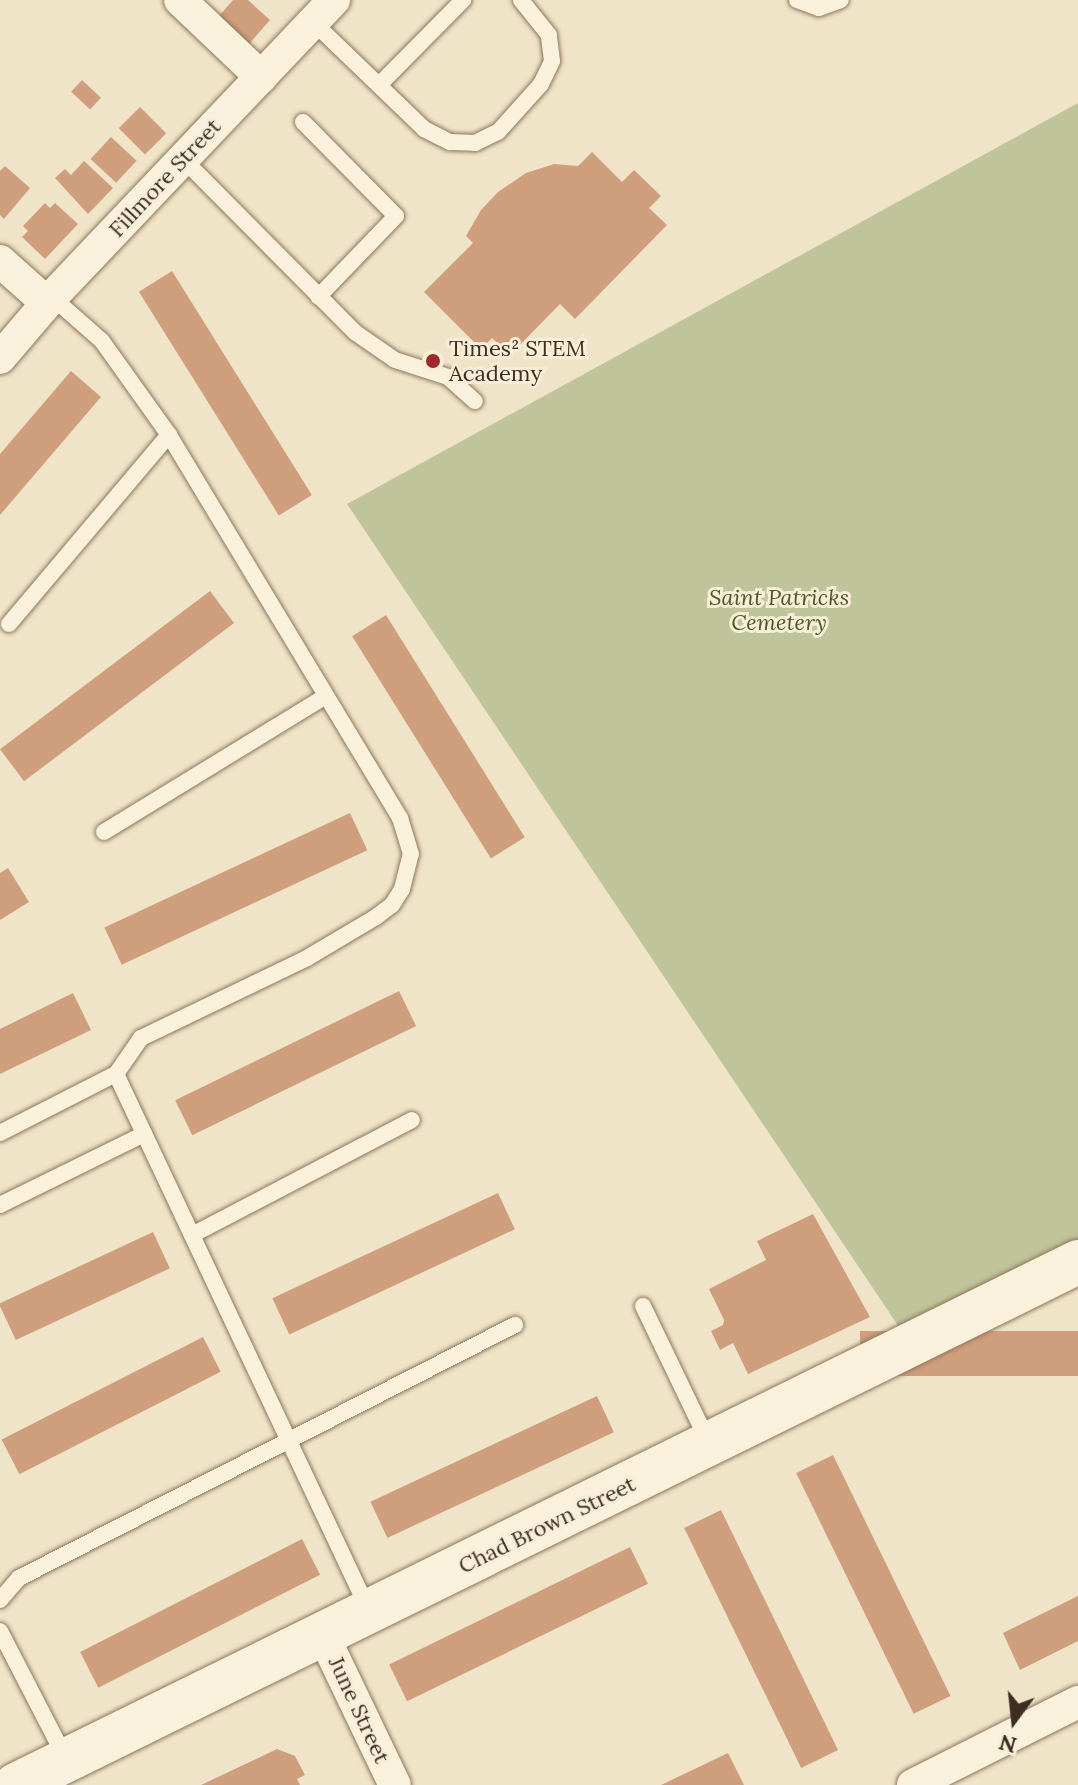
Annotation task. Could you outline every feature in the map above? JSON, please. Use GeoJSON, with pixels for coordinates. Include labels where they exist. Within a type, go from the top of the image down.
{"type":"FeatureCollection","features":[{"type":"Feature","properties":{"kind":"street"},"geometry":{"type":"LineString","coordinates":[[180,0],[261,77]]}},
{"type":"Feature","properties":{"kind":"street","name":"Fillmore Street"},"geometry":{"type":"LineString","coordinates":[[0,358],[50,300],[323,11]]}},
{"type":"Feature","properties":{"kind":"street"},"geometry":{"type":"LineString","coordinates":[[0,261],[50,300]]}},
{"type":"Feature","properties":{"kind":"street","name":"Chad Brown Street"},"geometry":{"type":"LineString","coordinates":[[16,1785],[1078,1262]]}},
{"type":"Feature","properties":{"kind":"street","name":"June Street"},"geometry":{"type":"LineString","coordinates":[[323,1635],[395,1785]]}},
{"type":"Feature","properties":{"kind":"street"},"geometry":{"type":"LineString","coordinates":[[913,1785],[1078,1702]]}},
{"type":"Feature","properties":{"kind":"lane"},"geometry":{"type":"LineString","coordinates":[[379,85],[463,0]]}},
{"type":"Feature","properties":{"kind":"lane"},"geometry":{"type":"LineString","coordinates":[[323,11],[379,85],[436,136],[463,144],[487,140],[541,84],[552,61],[549,35],[521,0]]}},
{"type":"Feature","properties":{"kind":"lane"},"geometry":{"type":"LineString","coordinates":[[797,0],[819,8],[841,0]]}},
{"type":"Feature","properties":{"kind":"lane"},"geometry":{"type":"LineString","coordinates":[[303,122],[396,216],[318,297]]}},
{"type":"Feature","properties":{"kind":"lane"},"geometry":{"type":"LineString","coordinates":[[183,159],[356,333],[385,354],[440,373],[475,401]]}},
{"type":"Feature","properties":{"kind":"lane"},"geometry":{"type":"LineString","coordinates":[[0,1133],[116,1074],[141,1038],[347,936],[392,905],[402,889],[411,854],[400,818],[169,435],[102,341],[50,300]]}},
{"type":"Feature","properties":{"kind":"lane"},"geometry":{"type":"LineString","coordinates":[[9,624],[169,435]]}},
{"type":"Feature","properties":{"kind":"lane"},"geometry":{"type":"LineString","coordinates":[[104,832],[326,696]]}},
{"type":"Feature","properties":{"kind":"lane"},"geometry":{"type":"LineString","coordinates":[[116,1074],[369,1613]]}},
{"type":"Feature","properties":{"kind":"lane"},"geometry":{"type":"LineString","coordinates":[[192,1235],[412,1120]]}},
{"type":"Feature","properties":{"kind":"lane"},"geometry":{"type":"LineString","coordinates":[[0,1205],[144,1134]]}},
{"type":"Feature","properties":{"kind":"lane"},"geometry":{"type":"LineString","coordinates":[[643,1306],[710,1444]]}},
{"type":"Feature","properties":{"kind":"lane"},"geometry":{"type":"LineString","coordinates":[[0,1600],[19,1578],[515,1325]]}},
{"type":"Feature","properties":{"kind":"lane"},"geometry":{"type":"LineString","coordinates":[[0,1631],[67,1760]]}},
{"type":"Feature","properties":{"kind":"green space","name":"Saint Patricks Cemetery"},"geometry":{"type":"Polygon","coordinates":[[[1078,103],[1078,1239],[899,1327],[347,504],[1078,103]]]}},
{"type":"Feature","properties":{"kind":"building"},"geometry":{"type":"Polygon","coordinates":[[[233,0],[248,0],[270,20],[248,45],[218,17],[233,0]]]}},
{"type":"Feature","properties":{"kind":"building"},"geometry":{"type":"Polygon","coordinates":[[[82,80],[101,98],[90,109],[71,92],[82,80]]]}},
{"type":"Feature","properties":{"kind":"building"},"geometry":{"type":"Polygon","coordinates":[[[140,107],[166,133],[145,154],[119,128],[140,107]]]}},
{"type":"Feature","properties":{"kind":"building"},"geometry":{"type":"Polygon","coordinates":[[[111,137],[137,161],[116,183],[91,159],[111,137]]]}},
{"type":"Feature","properties":{"kind":"building"},"geometry":{"type":"Polygon","coordinates":[[[592,152],[622,182],[634,170],[661,196],[649,208],[667,225],[575,319],[560,304],[510,355],[492,338],[481,349],[424,292],[473,243],[466,236],[481,210],[498,192],[526,173],[554,164],[578,166],[592,152]]]}},
{"type":"Feature","properties":{"kind":"building"},"geometry":{"type":"Polygon","coordinates":[[[84,161],[113,188],[88,214],[55,178],[65,169],[71,175],[84,161]]]}},
{"type":"Feature","properties":{"kind":"building"},"geometry":{"type":"Polygon","coordinates":[[[5,166],[30,188],[4,219],[0,215],[0,171],[5,166]]]}},
{"type":"Feature","properties":{"kind":"building"},"geometry":{"type":"Polygon","coordinates":[[[45,203],[50,208],[55,203],[78,224],[45,259],[22,237],[28,231],[23,226],[45,203]]]}},
{"type":"Feature","properties":{"kind":"building"},"geometry":{"type":"Polygon","coordinates":[[[172,271],[312,495],[279,516],[139,292],[172,271]]]}},
{"type":"Feature","properties":{"kind":"building"},"geometry":{"type":"Polygon","coordinates":[[[71,371],[101,397],[0,515],[0,454],[71,371]]]}},
{"type":"Feature","properties":{"kind":"building"},"geometry":{"type":"Polygon","coordinates":[[[210,591],[234,623],[24,781],[0,749],[210,591]]]}},
{"type":"Feature","properties":{"kind":"building"},"geometry":{"type":"Polygon","coordinates":[[[386,615],[525,837],[491,858],[352,636],[386,615]]]}},
{"type":"Feature","properties":{"kind":"building"},"geometry":{"type":"Polygon","coordinates":[[[350,813],[367,850],[122,965],[104,928],[350,813]]]}},
{"type":"Feature","properties":{"kind":"building"},"geometry":{"type":"Polygon","coordinates":[[[8,868],[29,902],[0,920],[0,873],[8,868]]]}},
{"type":"Feature","properties":{"kind":"building"},"geometry":{"type":"Polygon","coordinates":[[[399,991],[416,1026],[192,1135],[175,1100],[399,991]]]}},
{"type":"Feature","properties":{"kind":"building"},"geometry":{"type":"Polygon","coordinates":[[[73,993],[91,1030],[0,1074],[0,1029],[73,993]]]}},
{"type":"Feature","properties":{"kind":"building"},"geometry":{"type":"Polygon","coordinates":[[[498,1193],[515,1229],[289,1334],[272,1298],[498,1193]]]}},
{"type":"Feature","properties":{"kind":"building"},"geometry":{"type":"Polygon","coordinates":[[[813,1214],[870,1317],[748,1374],[733,1343],[720,1350],[711,1331],[723,1325],[724,1320],[709,1289],[766,1260],[757,1241],[813,1214]]]}},
{"type":"Feature","properties":{"kind":"building"},"geometry":{"type":"Polygon","coordinates":[[[153,1232],[170,1268],[16,1340],[0,1303],[153,1232]]]}},
{"type":"Feature","properties":{"kind":"building"},"geometry":{"type":"Polygon","coordinates":[[[860,1331],[1078,1331],[1078,1376],[860,1376],[860,1331]]]}},
{"type":"Feature","properties":{"kind":"building"},"geometry":{"type":"Polygon","coordinates":[[[203,1337],[221,1372],[19,1474],[2,1440],[203,1337]]]}},
{"type":"Feature","properties":{"kind":"building"},"geometry":{"type":"Polygon","coordinates":[[[597,1396],[614,1432],[387,1538],[370,1502],[597,1396]]]}},
{"type":"Feature","properties":{"kind":"building"},"geometry":{"type":"Polygon","coordinates":[[[833,1455],[950,1696],[914,1714],[796,1473],[833,1455]]]}},
{"type":"Feature","properties":{"kind":"building"},"geometry":{"type":"Polygon","coordinates":[[[721,1510],[838,1750],[801,1768],[684,1528],[721,1510]]]}},
{"type":"Feature","properties":{"kind":"building"},"geometry":{"type":"Polygon","coordinates":[[[302,1539],[320,1575],[98,1688],[80,1652],[302,1539]]]}},
{"type":"Feature","properties":{"kind":"building"},"geometry":{"type":"Polygon","coordinates":[[[630,1547],[648,1584],[407,1701],[389,1664],[630,1547]]]}},
{"type":"Feature","properties":{"kind":"building"},"geometry":{"type":"Polygon","coordinates":[[[1078,1596],[1078,1641],[1020,1670],[1003,1633],[1078,1596]]]}},
{"type":"Feature","properties":{"kind":"building"},"geometry":{"type":"Polygon","coordinates":[[[277,1749],[295,1756],[305,1775],[297,1779],[300,1785],[201,1785],[277,1749]]]}},
{"type":"Feature","properties":{"kind":"building"},"geometry":{"type":"Polygon","coordinates":[[[728,1753],[744,1785],[661,1785],[728,1753]]]}},
{"type":"Feature","properties":{"kind":"place","name":"Times² STEM Academy"},"geometry":{"type":"Point","coordinates":[433,361]}}]}
